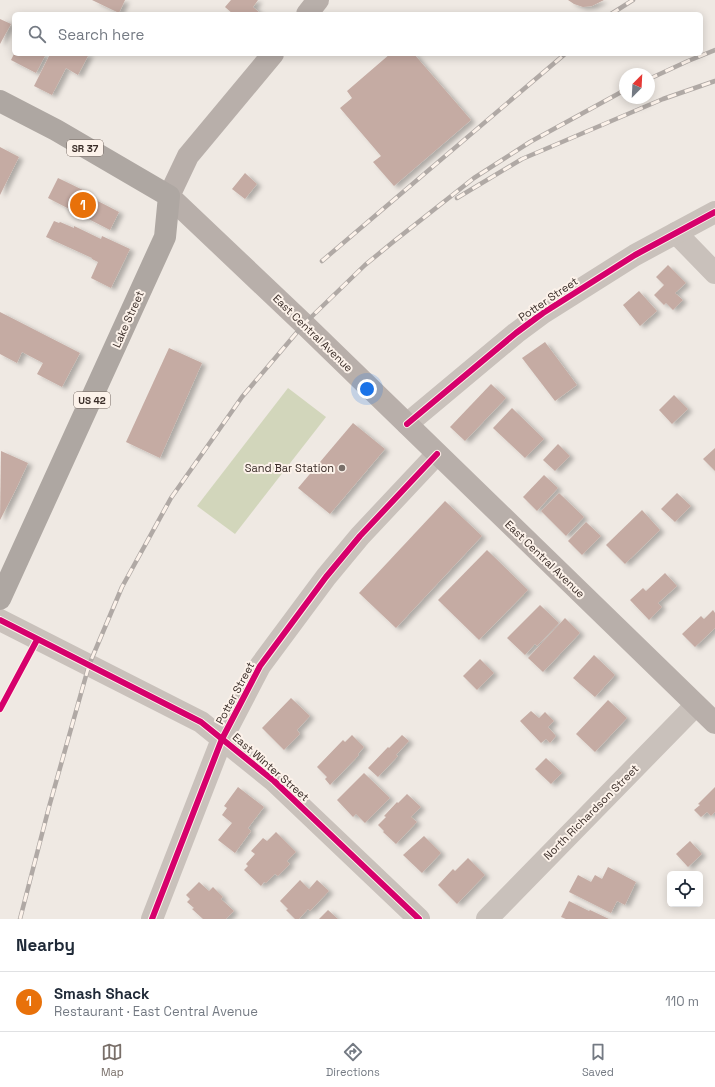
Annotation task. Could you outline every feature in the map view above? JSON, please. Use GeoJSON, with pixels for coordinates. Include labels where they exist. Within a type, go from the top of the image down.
{"type":"FeatureCollection","features":[{"type":"Feature","properties":{"kind":"highway","name":"East Central Avenue"},"geometry":{"type":"LineString","coordinates":[[0,102],[56,130],[169,196]]}},
{"type":"Feature","properties":{"kind":"highway","name":"Lake Street"},"geometry":{"type":"LineString","coordinates":[[0,599],[165,237],[169,196]]}},
{"type":"Feature","properties":{"kind":"main road"},"geometry":{"type":"LineString","coordinates":[[309,12],[318,0]]}},
{"type":"Feature","properties":{"kind":"main road","name":"Lake Street"},"geometry":{"type":"LineString","coordinates":[[169,196],[188,156],[271,56]]}},
{"type":"Feature","properties":{"kind":"main road","name":"East Central Avenue"},"geometry":{"type":"LineString","coordinates":[[169,196],[407,424],[715,723]]}},
{"type":"Feature","properties":{"kind":"street","name":"Potter Street"},"geometry":{"type":"LineString","coordinates":[[407,424],[516,333],[543,313],[636,255],[715,212]]}},
{"type":"Feature","properties":{"kind":"street"},"geometry":{"type":"LineString","coordinates":[[676,233],[715,273]]}},
{"type":"Feature","properties":{"kind":"street","name":"Potter Street"},"geometry":{"type":"LineString","coordinates":[[152,919],[222,739],[260,666],[326,577],[360,536],[437,454]]}},
{"type":"Feature","properties":{"kind":"street","name":"East Winter Street"},"geometry":{"type":"LineString","coordinates":[[0,620],[201,722],[274,781],[419,919]]}},
{"type":"Feature","properties":{"kind":"street","name":"North Richardson Street"},"geometry":{"type":"LineString","coordinates":[[487,919],[696,705]]}},
{"type":"Feature","properties":{"kind":"green space"},"geometry":{"type":"Polygon","coordinates":[[[288,388],[326,417],[235,534],[197,506],[288,388]]]}},
{"type":"Feature","properties":{"kind":"building"},"geometry":{"type":"Polygon","coordinates":[[[92,0],[125,0],[119,12],[92,0]]]}},
{"type":"Feature","properties":{"kind":"building"},"geometry":{"type":"Polygon","coordinates":[[[231,0],[258,0],[253,7],[259,12],[231,12],[225,7],[231,0]]]}},
{"type":"Feature","properties":{"kind":"building"},"geometry":{"type":"Polygon","coordinates":[[[568,0],[604,0],[592,6],[583,7],[568,0]]]}},
{"type":"Feature","properties":{"kind":"building"},"geometry":{"type":"Polygon","coordinates":[[[0,19],[11,24],[0,44],[0,19]]]}},
{"type":"Feature","properties":{"kind":"building"},"geometry":{"type":"Polygon","coordinates":[[[13,56],[45,56],[36,73],[11,60],[13,56]]]}},
{"type":"Feature","properties":{"kind":"building"},"geometry":{"type":"Polygon","coordinates":[[[49,56],[88,56],[78,75],[66,68],[52,95],[34,86],[49,56]]]}},
{"type":"Feature","properties":{"kind":"building"},"geometry":{"type":"Polygon","coordinates":[[[388,56],[416,56],[471,120],[394,186],[373,162],[381,156],[340,108],[352,98],[347,91],[388,56]]]}},
{"type":"Feature","properties":{"kind":"building"},"geometry":{"type":"Polygon","coordinates":[[[0,147],[19,157],[0,195],[0,147]]]}},
{"type":"Feature","properties":{"kind":"building"},"geometry":{"type":"Polygon","coordinates":[[[245,173],[257,184],[245,199],[232,189],[245,173]]]}},
{"type":"Feature","properties":{"kind":"building"},"geometry":{"type":"Polygon","coordinates":[[[58,178],[87,192],[86,195],[119,212],[110,230],[48,198],[58,178]]]}},
{"type":"Feature","properties":{"kind":"building"},"geometry":{"type":"Polygon","coordinates":[[[54,221],[74,228],[74,226],[101,239],[102,236],[130,249],[111,288],[91,278],[98,262],[46,237],[54,221]]]}},
{"type":"Feature","properties":{"kind":"building"},"geometry":{"type":"Polygon","coordinates":[[[668,265],[686,283],[675,293],[683,300],[673,310],[666,303],[664,305],[654,295],[664,285],[656,277],[668,265]]]}},
{"type":"Feature","properties":{"kind":"building"},"geometry":{"type":"Polygon","coordinates":[[[639,291],[657,311],[640,326],[623,305],[639,291]]]}},
{"type":"Feature","properties":{"kind":"building"},"geometry":{"type":"Polygon","coordinates":[[[0,312],[80,353],[62,387],[37,374],[43,363],[22,352],[17,363],[0,354],[0,312]]]}},
{"type":"Feature","properties":{"kind":"building"},"geometry":{"type":"Polygon","coordinates":[[[545,342],[577,385],[555,401],[522,358],[545,342]]]}},
{"type":"Feature","properties":{"kind":"building"},"geometry":{"type":"Polygon","coordinates":[[[169,348],[202,363],[160,458],[126,442],[169,348]]]}},
{"type":"Feature","properties":{"kind":"building"},"geometry":{"type":"Polygon","coordinates":[[[491,384],[506,398],[465,441],[450,427],[491,384]]]}},
{"type":"Feature","properties":{"kind":"building"},"geometry":{"type":"Polygon","coordinates":[[[674,395],[688,409],[672,424],[659,410],[674,395]]]}},
{"type":"Feature","properties":{"kind":"building"},"geometry":{"type":"Polygon","coordinates":[[[512,408],[544,439],[525,458],[493,428],[512,408]]]}},
{"type":"Feature","properties":{"kind":"building","name":"Sand Bar Station"},"geometry":{"type":"Polygon","coordinates":[[[353,423],[385,449],[330,514],[298,488],[353,423]]]}},
{"type":"Feature","properties":{"kind":"building"},"geometry":{"type":"Polygon","coordinates":[[[558,444],[570,456],[555,471],[543,460],[558,444]]]}},
{"type":"Feature","properties":{"kind":"building"},"geometry":{"type":"Polygon","coordinates":[[[715,448],[715,471],[703,459],[715,448]]]}},
{"type":"Feature","properties":{"kind":"building"},"geometry":{"type":"Polygon","coordinates":[[[1,451],[28,463],[0,520],[1,451]]]}},
{"type":"Feature","properties":{"kind":"building"},"geometry":{"type":"Polygon","coordinates":[[[544,475],[558,488],[537,511],[523,497],[544,475]]]}},
{"type":"Feature","properties":{"kind":"building"},"geometry":{"type":"Polygon","coordinates":[[[559,493],[584,517],[566,536],[541,511],[559,493]]]}},
{"type":"Feature","properties":{"kind":"building"},"geometry":{"type":"Polygon","coordinates":[[[677,493],[691,506],[675,522],[661,509],[677,493]]]}},
{"type":"Feature","properties":{"kind":"building"},"geometry":{"type":"Polygon","coordinates":[[[445,501],[482,536],[396,628],[359,593],[445,501]]]}},
{"type":"Feature","properties":{"kind":"building"},"geometry":{"type":"Polygon","coordinates":[[[642,510],[660,530],[625,564],[606,545],[642,510]]]}},
{"type":"Feature","properties":{"kind":"building"},"geometry":{"type":"Polygon","coordinates":[[[586,522],[601,536],[582,555],[568,541],[586,522]]]}},
{"type":"Feature","properties":{"kind":"building"},"geometry":{"type":"Polygon","coordinates":[[[487,550],[528,590],[479,640],[438,600],[487,550]]]}},
{"type":"Feature","properties":{"kind":"building"},"geometry":{"type":"Polygon","coordinates":[[[665,573],[677,586],[658,603],[662,607],[649,620],[630,600],[643,588],[646,591],[665,573]]]}},
{"type":"Feature","properties":{"kind":"building"},"geometry":{"type":"Polygon","coordinates":[[[540,605],[559,623],[537,646],[535,644],[525,655],[507,638],[540,605]]]}},
{"type":"Feature","properties":{"kind":"building"},"geometry":{"type":"Polygon","coordinates":[[[713,610],[715,613],[715,628],[695,647],[682,634],[701,616],[704,619],[713,610]]]}},
{"type":"Feature","properties":{"kind":"building"},"geometry":{"type":"Polygon","coordinates":[[[565,618],[580,633],[543,672],[528,658],[565,618]]]}},
{"type":"Feature","properties":{"kind":"building"},"geometry":{"type":"Polygon","coordinates":[[[594,655],[615,675],[595,697],[573,678],[594,655]]]}},
{"type":"Feature","properties":{"kind":"building"},"geometry":{"type":"Polygon","coordinates":[[[480,659],[494,673],[477,690],[463,676],[480,659]]]}},
{"type":"Feature","properties":{"kind":"building"},"geometry":{"type":"Polygon","coordinates":[[[291,698],[310,716],[297,730],[300,734],[284,750],[262,728],[291,698]]]}},
{"type":"Feature","properties":{"kind":"building"},"geometry":{"type":"Polygon","coordinates":[[[608,700],[627,718],[595,752],[576,734],[608,700]]]}},
{"type":"Feature","properties":{"kind":"building"},"geometry":{"type":"Polygon","coordinates":[[[531,711],[539,718],[545,712],[554,721],[548,727],[556,736],[550,743],[546,739],[541,743],[520,721],[531,711]]]}},
{"type":"Feature","properties":{"kind":"building"},"geometry":{"type":"Polygon","coordinates":[[[352,735],[364,747],[358,754],[359,755],[330,785],[325,779],[327,777],[317,767],[343,740],[345,742],[352,735]]]}},
{"type":"Feature","properties":{"kind":"building"},"geometry":{"type":"Polygon","coordinates":[[[402,735],[409,741],[396,755],[398,756],[378,777],[368,768],[402,735]]]}},
{"type":"Feature","properties":{"kind":"building"},"geometry":{"type":"Polygon","coordinates":[[[546,758],[562,773],[551,784],[535,769],[546,758]]]}},
{"type":"Feature","properties":{"kind":"building"},"geometry":{"type":"Polygon","coordinates":[[[364,773],[390,798],[365,823],[356,814],[353,817],[337,800],[364,773]]]}},
{"type":"Feature","properties":{"kind":"building"},"geometry":{"type":"Polygon","coordinates":[[[238,787],[264,807],[248,828],[251,831],[235,853],[218,840],[232,823],[222,815],[227,808],[224,806],[238,787]]]}},
{"type":"Feature","properties":{"kind":"building"},"geometry":{"type":"Polygon","coordinates":[[[715,787],[715,812],[711,816],[707,812],[701,817],[694,810],[715,787]]]}},
{"type":"Feature","properties":{"kind":"building"},"geometry":{"type":"Polygon","coordinates":[[[407,794],[421,807],[411,817],[417,822],[396,844],[378,825],[397,802],[398,803],[407,794]]]}},
{"type":"Feature","properties":{"kind":"building"},"geometry":{"type":"Polygon","coordinates":[[[276,832],[296,852],[287,861],[290,864],[278,876],[275,874],[261,886],[244,870],[248,866],[246,864],[255,854],[251,851],[263,838],[267,841],[276,832]]]}},
{"type":"Feature","properties":{"kind":"building"},"geometry":{"type":"Polygon","coordinates":[[[424,836],[441,853],[422,873],[403,855],[424,836]]]}},
{"type":"Feature","properties":{"kind":"building"},"geometry":{"type":"Polygon","coordinates":[[[690,841],[702,854],[688,867],[676,854],[690,841]]]}},
{"type":"Feature","properties":{"kind":"building"},"geometry":{"type":"Polygon","coordinates":[[[468,858],[485,875],[457,904],[438,885],[453,869],[455,871],[468,858]]]}},
{"type":"Feature","properties":{"kind":"building"},"geometry":{"type":"Polygon","coordinates":[[[608,867],[636,882],[625,905],[617,901],[611,913],[569,892],[578,875],[591,882],[595,875],[602,879],[608,867]]]}},
{"type":"Feature","properties":{"kind":"building"},"geometry":{"type":"Polygon","coordinates":[[[300,880],[309,889],[317,880],[329,891],[310,911],[308,909],[299,919],[295,919],[280,901],[300,880]]]}},
{"type":"Feature","properties":{"kind":"building"},"geometry":{"type":"Polygon","coordinates":[[[199,882],[209,891],[213,887],[223,897],[221,899],[234,911],[226,919],[203,919],[192,909],[194,908],[187,902],[190,899],[186,895],[199,882]]]}},
{"type":"Feature","properties":{"kind":"building"},"geometry":{"type":"Polygon","coordinates":[[[569,901],[609,919],[566,919],[561,917],[569,901]]]}},
{"type":"Feature","properties":{"kind":"building"},"geometry":{"type":"Polygon","coordinates":[[[328,910],[338,919],[319,919],[328,910]]]}},
{"type":"Feature","properties":{"kind":"railway"},"geometry":{"type":"LineString","coordinates":[[614,12],[633,0]]}},
{"type":"Feature","properties":{"kind":"railway"},"geometry":{"type":"LineString","coordinates":[[703,55],[715,50]]}},
{"type":"Feature","properties":{"kind":"railway"},"geometry":{"type":"LineString","coordinates":[[322,261],[563,56]]}},
{"type":"Feature","properties":{"kind":"railway"},"geometry":{"type":"LineString","coordinates":[[655,76],[700,56]]}},
{"type":"Feature","properties":{"kind":"railway"},"geometry":{"type":"LineString","coordinates":[[457,198],[522,159],[663,99],[715,81]]}},
{"type":"Feature","properties":{"kind":"railway"},"geometry":{"type":"LineString","coordinates":[[20,919],[49,807],[89,665],[122,587],[171,498],[242,397],[304,324],[365,265],[393,242],[474,178],[530,142],[619,93]]}},
{"type":"Feature","properties":{"kind":"cycle path"},"geometry":{"type":"LineString","coordinates":[[407,424],[516,333],[543,313],[635,255],[715,212]]}},
{"type":"Feature","properties":{"kind":"cycle path"},"geometry":{"type":"LineString","coordinates":[[152,919],[222,739],[260,666],[326,577],[360,536],[437,454]]}},
{"type":"Feature","properties":{"kind":"cycle path"},"geometry":{"type":"LineString","coordinates":[[0,620],[201,722],[274,781],[419,919]]}},
{"type":"Feature","properties":{"kind":"cycle path"},"geometry":{"type":"LineString","coordinates":[[0,709],[37,640]]}},
{"type":"Feature","properties":{"kind":"place","name":"Smash Shack"},"geometry":{"type":"Point","coordinates":[83,205]}},
{"type":"Feature","properties":{"kind":"place","name":"Sand Bar Station"},"geometry":{"type":"Point","coordinates":[342,468]}}]}
